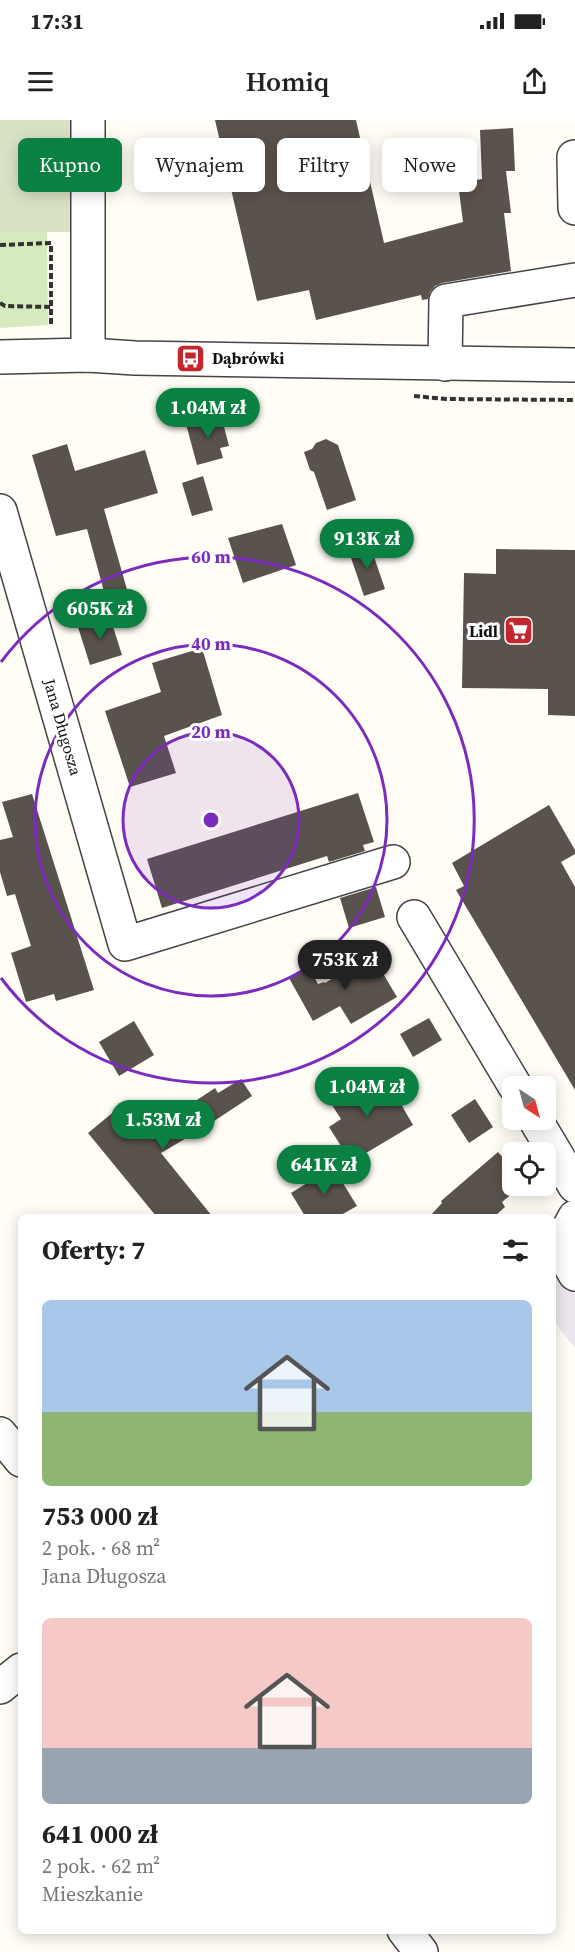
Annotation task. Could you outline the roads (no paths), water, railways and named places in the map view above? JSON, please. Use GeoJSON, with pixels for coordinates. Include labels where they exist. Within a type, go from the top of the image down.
{"type":"FeatureCollection","features":[{"type":"Feature","properties":{"kind":"street"},"geometry":{"type":"LineString","coordinates":[[88,120],[88,356]]}},
{"type":"Feature","properties":{"kind":"street"},"geometry":{"type":"LineString","coordinates":[[574,157],[575,208]]}},
{"type":"Feature","properties":{"kind":"street"},"geometry":{"type":"LineString","coordinates":[[445,363],[446,301],[575,280]]}},
{"type":"Feature","properties":{"kind":"street"},"geometry":{"type":"LineString","coordinates":[[0,357],[88,356],[575,365]]}},
{"type":"Feature","properties":{"kind":"street","name":"Jana Długosza"},"geometry":{"type":"LineString","coordinates":[[0,511],[126,944],[393,862]]}},
{"type":"Feature","properties":{"kind":"street"},"geometry":{"type":"LineString","coordinates":[[414,917],[509,1076]]}},
{"type":"Feature","properties":{"kind":"street"},"geometry":{"type":"LineString","coordinates":[[542,1130],[575,1186]]}},
{"type":"Feature","properties":{"kind":"street"},"geometry":{"type":"LineString","coordinates":[[562,1235],[575,1274]]}},
{"type":"Feature","properties":{"kind":"street"},"geometry":{"type":"LineString","coordinates":[[0,1434],[18,1456]]}},
{"type":"Feature","properties":{"kind":"street"},"geometry":{"type":"LineString","coordinates":[[0,1687],[18,1672]]}},
{"type":"Feature","properties":{"kind":"street"},"geometry":{"type":"LineString","coordinates":[[407,1934],[421,1952]]}},
{"type":"Feature","properties":{"kind":"place","name":"Dąbrówki"},"geometry":{"type":"Point","coordinates":[191,358]}},
{"type":"Feature","properties":{"kind":"place","name":"Lidl"},"geometry":{"type":"Point","coordinates":[519,631]}}]}
